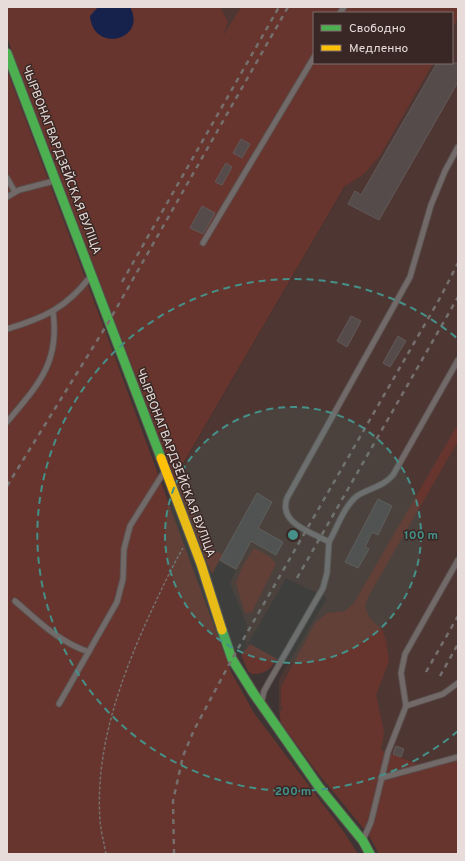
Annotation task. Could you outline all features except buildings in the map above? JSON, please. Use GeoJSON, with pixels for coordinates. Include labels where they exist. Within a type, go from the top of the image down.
{"type":"FeatureCollection","features":[{"type":"Feature","properties":{"kind":"street","name":"ЧЫРВОНАГВАРДЗЕЙСКАЯ ВУЛІЦА"},"geometry":{"type":"LineString","coordinates":[[7,53],[92,274],[164,471],[201,564],[232,659],[263,707],[319,787],[363,841],[370,854]]}},
{"type":"Feature","properties":{"kind":"lane"},"geometry":{"type":"LineString","coordinates":[[204,243],[313,59]]}},
{"type":"Feature","properties":{"kind":"lane"},"geometry":{"type":"LineString","coordinates":[[329,542],[292,522],[285,508],[287,498],[410,276],[435,195],[458,147]]}},
{"type":"Feature","properties":{"kind":"lane"},"geometry":{"type":"LineString","coordinates":[[7,178],[15,192]]}},
{"type":"Feature","properties":{"kind":"lane"},"geometry":{"type":"LineString","coordinates":[[7,197],[15,192],[55,181]]}},
{"type":"Feature","properties":{"kind":"lane"},"geometry":{"type":"LineString","coordinates":[[7,328],[34,320],[53,312],[73,297],[92,274]]}},
{"type":"Feature","properties":{"kind":"lane"},"geometry":{"type":"LineString","coordinates":[[7,422],[41,380],[55,341],[53,312]]}},
{"type":"Feature","properties":{"kind":"lane"},"geometry":{"type":"LineString","coordinates":[[263,707],[264,691],[323,588],[327,573],[329,542],[352,501],[361,494],[382,485],[392,475],[458,360]]}},
{"type":"Feature","properties":{"kind":"lane"},"geometry":{"type":"LineString","coordinates":[[59,704],[111,614],[123,579],[125,543],[130,526],[164,471]]}},
{"type":"Feature","properties":{"kind":"lane"},"geometry":{"type":"LineString","coordinates":[[363,841],[372,822],[388,752],[406,706],[401,680],[402,663],[405,654],[458,560]]}},
{"type":"Feature","properties":{"kind":"lane"},"geometry":{"type":"LineString","coordinates":[[15,600],[57,637],[66,643],[89,652]]}},
{"type":"Feature","properties":{"kind":"lane"},"geometry":{"type":"LineString","coordinates":[[406,706],[443,694],[458,683]]}},
{"type":"Feature","properties":{"kind":"lane"},"geometry":{"type":"LineString","coordinates":[[381,778],[458,758]]}},
{"type":"Feature","properties":{"kind":"path"},"geometry":{"type":"LineString","coordinates":[[106,854],[100,821],[102,775],[111,715],[136,645],[172,566],[190,538]]}},
{"type":"Feature","properties":{"kind":"shaded area"},"geometry":{"type":"Polygon","coordinates":[[[9,7],[220,7],[228,22],[223,36],[241,7],[458,7],[458,18],[453,27],[453,12],[313,12],[313,64],[432,64],[381,154],[364,174],[345,186],[177,474],[193,512],[215,551],[223,554],[212,574],[8,40],[7,11],[9,7]]]}},
{"type":"Feature","properties":{"kind":"shaded area"},"geometry":{"type":"Polygon","coordinates":[[[149,7],[241,7],[223,37],[149,7]]]}},
{"type":"Feature","properties":{"kind":"shaded area"},"geometry":{"type":"Polygon","coordinates":[[[368,7],[458,7],[458,754],[418,764],[279,710],[279,679],[327,598],[286,578],[246,647],[247,625],[230,583],[236,571],[219,561],[222,554],[215,551],[193,512],[177,475],[407,81],[376,64],[453,64],[453,12],[366,12],[368,7]]]}},
{"type":"Feature","properties":{"kind":"shaded area"},"geometry":{"type":"Polygon","coordinates":[[[7,70],[231,672],[254,713],[344,832],[358,854],[7,854],[7,70]]]}},
{"type":"Feature","properties":{"kind":"shaded area"},"geometry":{"type":"Polygon","coordinates":[[[458,424],[458,441],[368,597],[365,606],[370,618],[383,631],[389,661],[376,695],[384,731],[381,750],[418,764],[458,754],[458,854],[379,854],[368,834],[316,771],[281,723],[279,710],[283,711],[281,705],[281,687],[315,623],[327,613],[345,611],[354,603],[458,424]]]}},
{"type":"Feature","properties":{"kind":"shaded area"},"geometry":{"type":"Polygon","coordinates":[[[254,548],[270,557],[276,564],[252,612],[245,613],[236,583],[242,567],[254,548]]]}},
{"type":"Feature","properties":{"kind":"shaded area"},"geometry":{"type":"Polygon","coordinates":[[[250,644],[277,659],[267,671],[252,674],[248,671],[241,655],[250,644]]]}},
{"type":"Feature","properties":{"kind":"water"},"geometry":{"type":"Polygon","coordinates":[[[98,7],[130,7],[134,18],[132,28],[126,34],[118,38],[109,39],[100,35],[93,28],[90,16],[98,7]]]}},
{"type":"Feature","properties":{"kind":"railway"},"geometry":{"type":"LineString","coordinates":[[122,282],[279,7]]}},
{"type":"Feature","properties":{"kind":"railway"},"geometry":{"type":"LineString","coordinates":[[7,486],[108,323],[288,7]]}},
{"type":"Feature","properties":{"kind":"railway"},"geometry":{"type":"LineString","coordinates":[[174,854],[173,801],[183,756],[194,730],[232,659],[440,298],[458,263]]}},
{"type":"Feature","properties":{"kind":"railway"},"geometry":{"type":"LineString","coordinates":[[297,578],[458,297]]}},
{"type":"Feature","properties":{"kind":"railway"},"geometry":{"type":"LineString","coordinates":[[426,672],[458,616]]}},
{"type":"Feature","properties":{"kind":"railway"},"geometry":{"type":"LineString","coordinates":[[440,676],[458,644]]}},
{"type":"Feature","properties":{"kind":"traffic: fast"},"geometry":{"type":"LineString","coordinates":[[7,53],[161,458]]}},
{"type":"Feature","properties":{"kind":"traffic: fast"},"geometry":{"type":"LineString","coordinates":[[222,630],[232,659],[254,694],[319,787],[363,841],[370,854]]}},
{"type":"Feature","properties":{"kind":"traffic: slow"},"geometry":{"type":"LineString","coordinates":[[161,458],[201,564],[222,630]]}}]}
